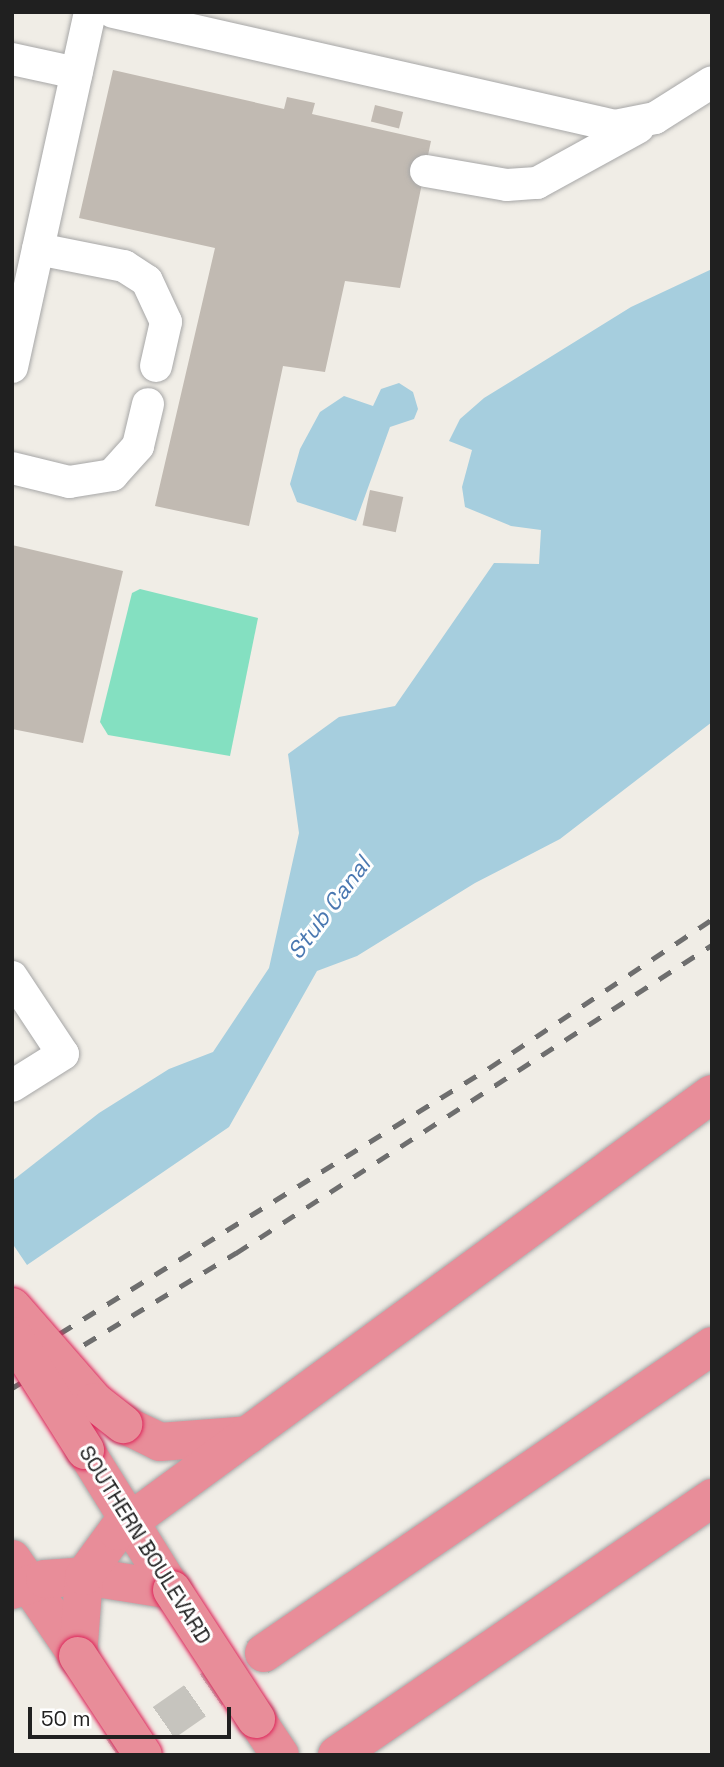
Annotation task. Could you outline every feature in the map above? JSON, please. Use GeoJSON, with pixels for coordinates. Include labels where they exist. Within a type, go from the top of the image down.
{"type":"FeatureCollection","features":[{"type":"Feature","properties":{"kind":"highway"},"geometry":{"type":"LineString","coordinates":[[78,1656],[84,1576],[105,1542],[129,1521],[253,1434],[712,1094]]}},
{"type":"Feature","properties":{"kind":"highway"},"geometry":{"type":"LineString","coordinates":[[12,1307],[94,1402],[123,1424],[160,1442],[253,1434]]}},
{"type":"Feature","properties":{"kind":"highway","name":"SOUTHERN BOULEVARD"},"geometry":{"type":"LineString","coordinates":[[12,1334],[172,1590],[280,1755]]}},
{"type":"Feature","properties":{"kind":"highway"},"geometry":{"type":"LineString","coordinates":[[264,1653],[712,1346]]}},
{"type":"Feature","properties":{"kind":"highway"},"geometry":{"type":"LineString","coordinates":[[337,1755],[712,1498]]}},
{"type":"Feature","properties":{"kind":"highway"},"geometry":{"type":"LineString","coordinates":[[18,1577],[84,1576],[172,1590]]}},
{"type":"Feature","properties":{"kind":"highway"},"geometry":{"type":"LineString","coordinates":[[18,1577],[78,1656],[143,1755]]}},
{"type":"Feature","properties":{"kind":"lane"},"geometry":{"type":"LineString","coordinates":[[13,358],[90,12]]}},
{"type":"Feature","properties":{"kind":"lane"},"geometry":{"type":"LineString","coordinates":[[113,12],[615,126],[655,118]]}},
{"type":"Feature","properties":{"kind":"lane"},"geometry":{"type":"LineString","coordinates":[[12,59],[76,74]]}},
{"type":"Feature","properties":{"kind":"lane"},"geometry":{"type":"LineString","coordinates":[[426,171],[507,185],[537,183],[655,118],[712,82]]}},
{"type":"Feature","properties":{"kind":"lane"},"geometry":{"type":"LineString","coordinates":[[38,249],[124,266],[147,281],[166,322],[156,366]]}},
{"type":"Feature","properties":{"kind":"lane"},"geometry":{"type":"LineString","coordinates":[[12,468],[69,482],[112,475],[138,446],[148,404]]}},
{"type":"Feature","properties":{"kind":"lane"},"geometry":{"type":"LineString","coordinates":[[12,977],[63,1054],[12,1086]]}},
{"type":"Feature","properties":{"kind":"green space"},"geometry":{"type":"Polygon","coordinates":[[[140,589],[258,618],[230,756],[108,735],[100,722],[132,593],[140,589]]]}},
{"type":"Feature","properties":{"kind":"water","name":"Stub Canal"},"geometry":{"type":"Polygon","coordinates":[[[712,269],[712,722],[560,839],[475,883],[357,956],[317,971],[229,1127],[27,1265],[12,1243],[12,1181],[99,1113],[169,1069],[213,1052],[269,968],[299,833],[288,754],[339,717],[395,706],[494,563],[539,564],[541,530],[511,526],[465,507],[462,487],[472,450],[449,441],[460,419],[484,398],[631,307],[712,269]]]}},
{"type":"Feature","properties":{"kind":"water"},"geometry":{"type":"Polygon","coordinates":[[[399,383],[413,392],[418,409],[414,419],[390,427],[356,521],[297,502],[290,484],[300,449],[320,412],[344,396],[373,406],[381,389],[399,383]]]}},
{"type":"Feature","properties":{"kind":"building"},"geometry":{"type":"Polygon","coordinates":[[[113,70],[284,109],[287,97],[315,103],[312,114],[431,141],[400,288],[345,281],[325,372],[283,366],[249,526],[155,506],[215,248],[79,218],[113,70]]]}},
{"type":"Feature","properties":{"kind":"building"},"geometry":{"type":"Polygon","coordinates":[[[375,105],[403,112],[399,129],[371,121],[375,105]]]}},
{"type":"Feature","properties":{"kind":"building"},"geometry":{"type":"Polygon","coordinates":[[[370,490],[403,497],[396,532],[363,525],[370,490]]]}},
{"type":"Feature","properties":{"kind":"building"},"geometry":{"type":"Polygon","coordinates":[[[12,545],[123,571],[83,743],[12,729],[12,545]]]}},
{"type":"Feature","properties":{"kind":"tunnel"},"geometry":{"type":"LineString","coordinates":[[117,1755],[264,1653]]}},
{"type":"Feature","properties":{"kind":"railway"},"geometry":{"type":"LineString","coordinates":[[12,1363],[489,1068],[712,919]]}},
{"type":"Feature","properties":{"kind":"railway"},"geometry":{"type":"LineString","coordinates":[[12,1388],[236,1253],[712,945]]}}]}
